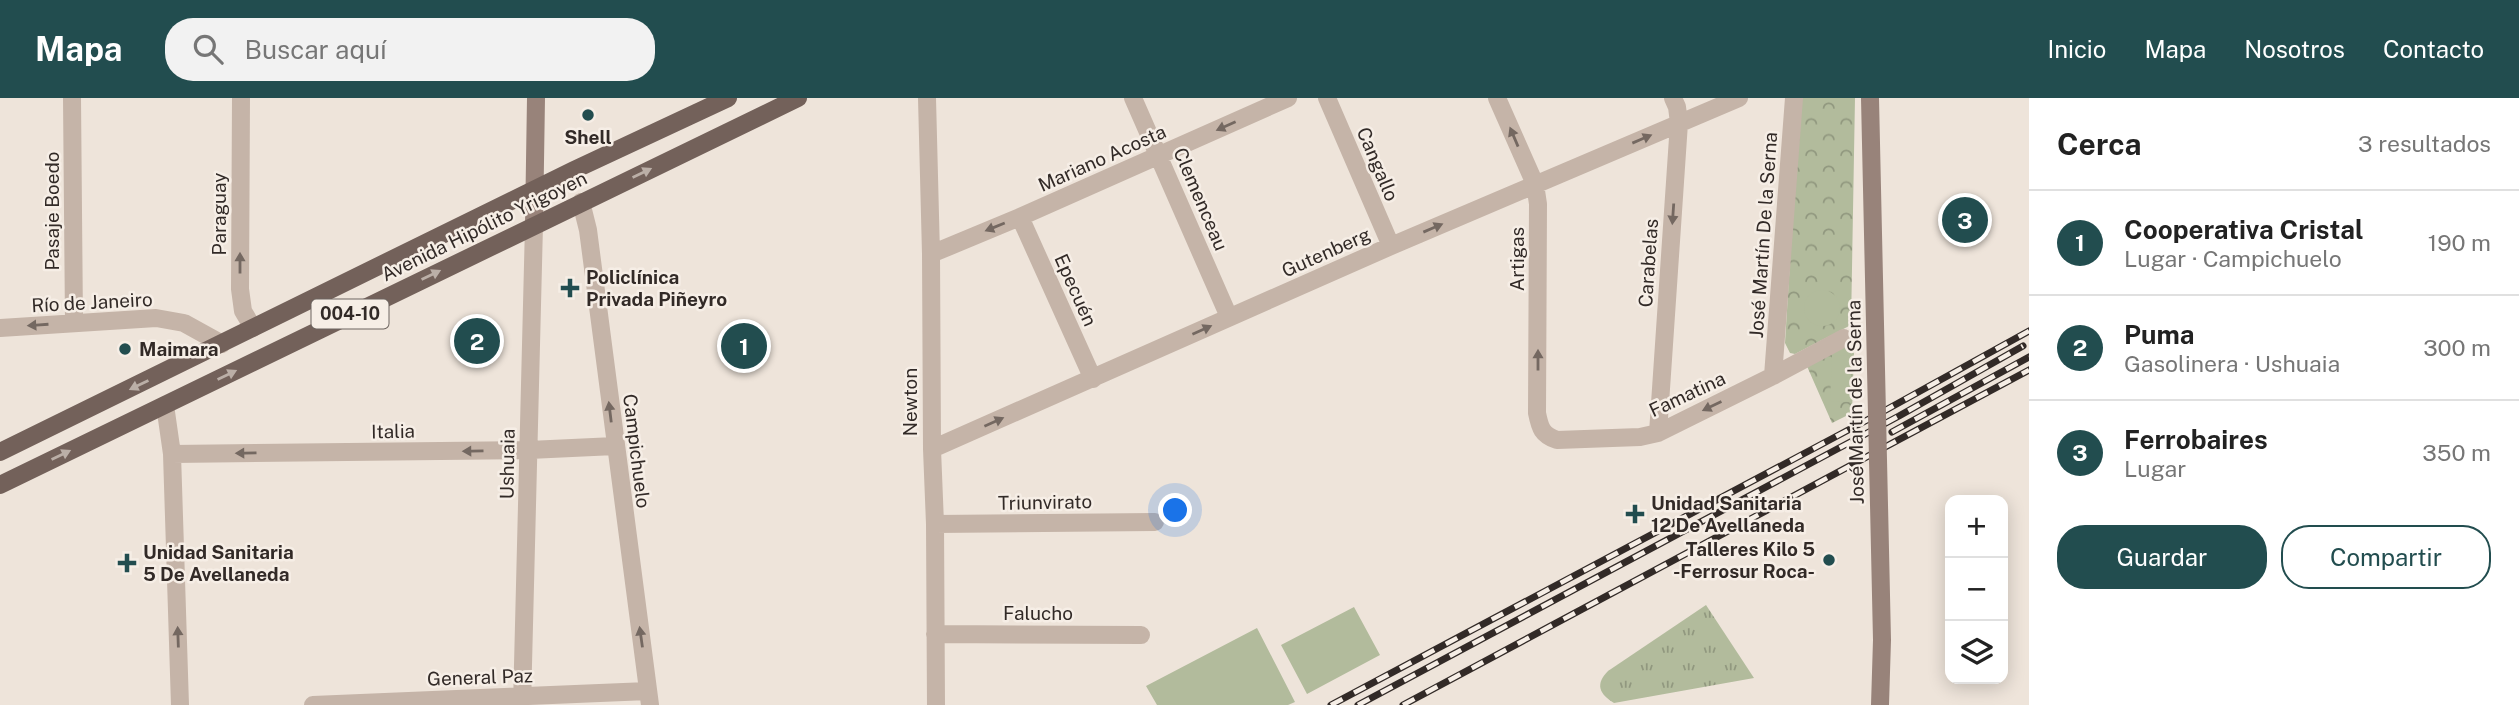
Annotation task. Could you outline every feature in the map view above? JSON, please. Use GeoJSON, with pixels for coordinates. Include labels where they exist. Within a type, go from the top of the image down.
{"type":"FeatureCollection","features":[{"type":"Feature","properties":{"kind":"main road","name":"Avenida Hipólito Yrigoyen"},"geometry":{"type":"LineString","coordinates":[[0,452],[728,98]]}},
{"type":"Feature","properties":{"kind":"main road","name":"Avenida Hipólito Yrigoyen"},"geometry":{"type":"LineString","coordinates":[[0,485],[798,98]]}},
{"type":"Feature","properties":{"kind":"street","name":"Pasaje Boedo"},"geometry":{"type":"LineString","coordinates":[[72,98],[74,323]]}},
{"type":"Feature","properties":{"kind":"street","name":"Paraguay"},"geometry":{"type":"LineString","coordinates":[[241,98],[240,289],[243,311],[253,328]]}},
{"type":"Feature","properties":{"kind":"street"},"geometry":{"type":"LineString","coordinates":[[534,225],[536,98]]}},
{"type":"Feature","properties":{"kind":"street","name":"Newton"},"geometry":{"type":"LineString","coordinates":[[927,98],[936,705]]}},
{"type":"Feature","properties":{"kind":"street","name":"Clemenceau"},"geometry":{"type":"LineString","coordinates":[[1133,98],[1229,317]]}},
{"type":"Feature","properties":{"kind":"street","name":"Mariano Acosta"},"geometry":{"type":"LineString","coordinates":[[931,254],[1288,98]]}},
{"type":"Feature","properties":{"kind":"street","name":"Cangallo"},"geometry":{"type":"LineString","coordinates":[[1327,98],[1391,246]]}},
{"type":"Feature","properties":{"kind":"street","name":"Artigas"},"geometry":{"type":"LineString","coordinates":[[1497,98],[1535,184],[1538,204],[1540,428]]}},
{"type":"Feature","properties":{"kind":"street","name":"Carabelas"},"geometry":{"type":"LineString","coordinates":[[1658,433],[1679,123],[1673,98]]}},
{"type":"Feature","properties":{"kind":"street","name":"Gutenberg"},"geometry":{"type":"LineString","coordinates":[[932,449],[1391,246],[1739,98]]}},
{"type":"Feature","properties":{"kind":"street","name":"José Martín De la Serna"},"geometry":{"type":"LineString","coordinates":[[1773,376],[1794,98]]}},
{"type":"Feature","properties":{"kind":"street","name":"José Martín de la Serna"},"geometry":{"type":"LineString","coordinates":[[1870,98],[1882,640],[1880,705]]}},
{"type":"Feature","properties":{"kind":"street","name":"Campichuelo"},"geometry":{"type":"LineString","coordinates":[[580,202],[588,230],[649,698]]}},
{"type":"Feature","properties":{"kind":"street","name":"Epecuén"},"geometry":{"type":"LineString","coordinates":[[1020,217],[1093,379]]}},
{"type":"Feature","properties":{"kind":"street","name":"Ushuaia"},"geometry":{"type":"LineString","coordinates":[[522,701],[534,225]]}},
{"type":"Feature","properties":{"kind":"street","name":"Río de Janeiro"},"geometry":{"type":"LineString","coordinates":[[0,328],[156,318],[184,323],[222,344]]}},
{"type":"Feature","properties":{"kind":"street","name":"Famatina"},"geometry":{"type":"LineString","coordinates":[[1540,428],[1547,437],[1557,440],[1640,437],[1658,433],[1844,338]]}},
{"type":"Feature","properties":{"kind":"street"},"geometry":{"type":"LineString","coordinates":[[165,405],[172,454],[180,705]]}},
{"type":"Feature","properties":{"kind":"street","name":"Italia"},"geometry":{"type":"LineString","coordinates":[[172,454],[529,450],[615,446]]}},
{"type":"Feature","properties":{"kind":"street","name":"Triunvirato"},"geometry":{"type":"LineString","coordinates":[[935,524],[1155,522]]}},
{"type":"Feature","properties":{"kind":"street","name":"Falucho"},"geometry":{"type":"LineString","coordinates":[[935,634],[1141,635]]}},
{"type":"Feature","properties":{"kind":"street","name":"General Paz"},"geometry":{"type":"LineString","coordinates":[[313,705],[649,698]]}},
{"type":"Feature","properties":{"kind":"green space"},"geometry":{"type":"Polygon","coordinates":[[[1800,98],[1855,98],[1851,325],[1795,354],[1790,353],[1785,343],[1800,98]]]}},
{"type":"Feature","properties":{"kind":"green space"},"geometry":{"type":"Polygon","coordinates":[[[1822,290],[1835,295],[1840,308],[1835,321],[1822,326],[1809,321],[1804,308],[1809,295],[1822,290]]]}},
{"type":"Feature","properties":{"kind":"green space"},"geometry":{"type":"Polygon","coordinates":[[[1848,344],[1854,352],[1852,413],[1832,423],[1806,364],[1848,344]]]}},
{"type":"Feature","properties":{"kind":"green space"},"geometry":{"type":"Polygon","coordinates":[[[1832,355],[1852,356],[1851,402],[1830,401],[1832,355]]]}},
{"type":"Feature","properties":{"kind":"green space"},"geometry":{"type":"Polygon","coordinates":[[[1706,605],[1754,678],[1614,703],[1605,696],[1600,684],[1608,671],[1706,605]]]}},
{"type":"Feature","properties":{"kind":"green space"},"geometry":{"type":"Polygon","coordinates":[[[1354,607],[1380,655],[1307,694],[1281,645],[1354,607]]]}},
{"type":"Feature","properties":{"kind":"green space"},"geometry":{"type":"Polygon","coordinates":[[[1257,628],[1295,702],[1288,705],[1157,705],[1146,686],[1257,628]]]}},
{"type":"Feature","properties":{"kind":"railway"},"geometry":{"type":"LineString","coordinates":[[1331,705],[2029,331]]}},
{"type":"Feature","properties":{"kind":"railway"},"geometry":{"type":"LineString","coordinates":[[1358,705],[1899,416],[2023,346]]}},
{"type":"Feature","properties":{"kind":"railway"},"geometry":{"type":"LineString","coordinates":[[1892,432],[2029,357]]}},
{"type":"Feature","properties":{"kind":"railway"},"geometry":{"type":"LineString","coordinates":[[1403,705],[2029,370]]}},
{"type":"Feature","properties":{"kind":"place","name":"Shell"},"geometry":{"type":"Point","coordinates":[588,115]}},
{"type":"Feature","properties":{"kind":"place","name":"Ferrobaires"},"geometry":{"type":"Point","coordinates":[1965,220]}},
{"type":"Feature","properties":{"kind":"place","name":"Policlínica Privada Piñeyro"},"geometry":{"type":"Point","coordinates":[570,288]}},
{"type":"Feature","properties":{"kind":"place","name":"Puma"},"geometry":{"type":"Point","coordinates":[477,341]}},
{"type":"Feature","properties":{"kind":"place","name":"Cooperativa Cristal"},"geometry":{"type":"Point","coordinates":[744,346]}},
{"type":"Feature","properties":{"kind":"place","name":"Maimara"},"geometry":{"type":"Point","coordinates":[125,349]}},
{"type":"Feature","properties":{"kind":"place","name":"Unidad Sanitaria 12 De Avellaneda"},"geometry":{"type":"Point","coordinates":[1635,514]}},
{"type":"Feature","properties":{"kind":"place","name":"Talleres Kilo 5 -Ferrosur Roca-"},"geometry":{"type":"Point","coordinates":[1829,560]}},
{"type":"Feature","properties":{"kind":"place","name":"Unidad Sanitaria 5 De Avellaneda"},"geometry":{"type":"Point","coordinates":[127,563]}}]}
